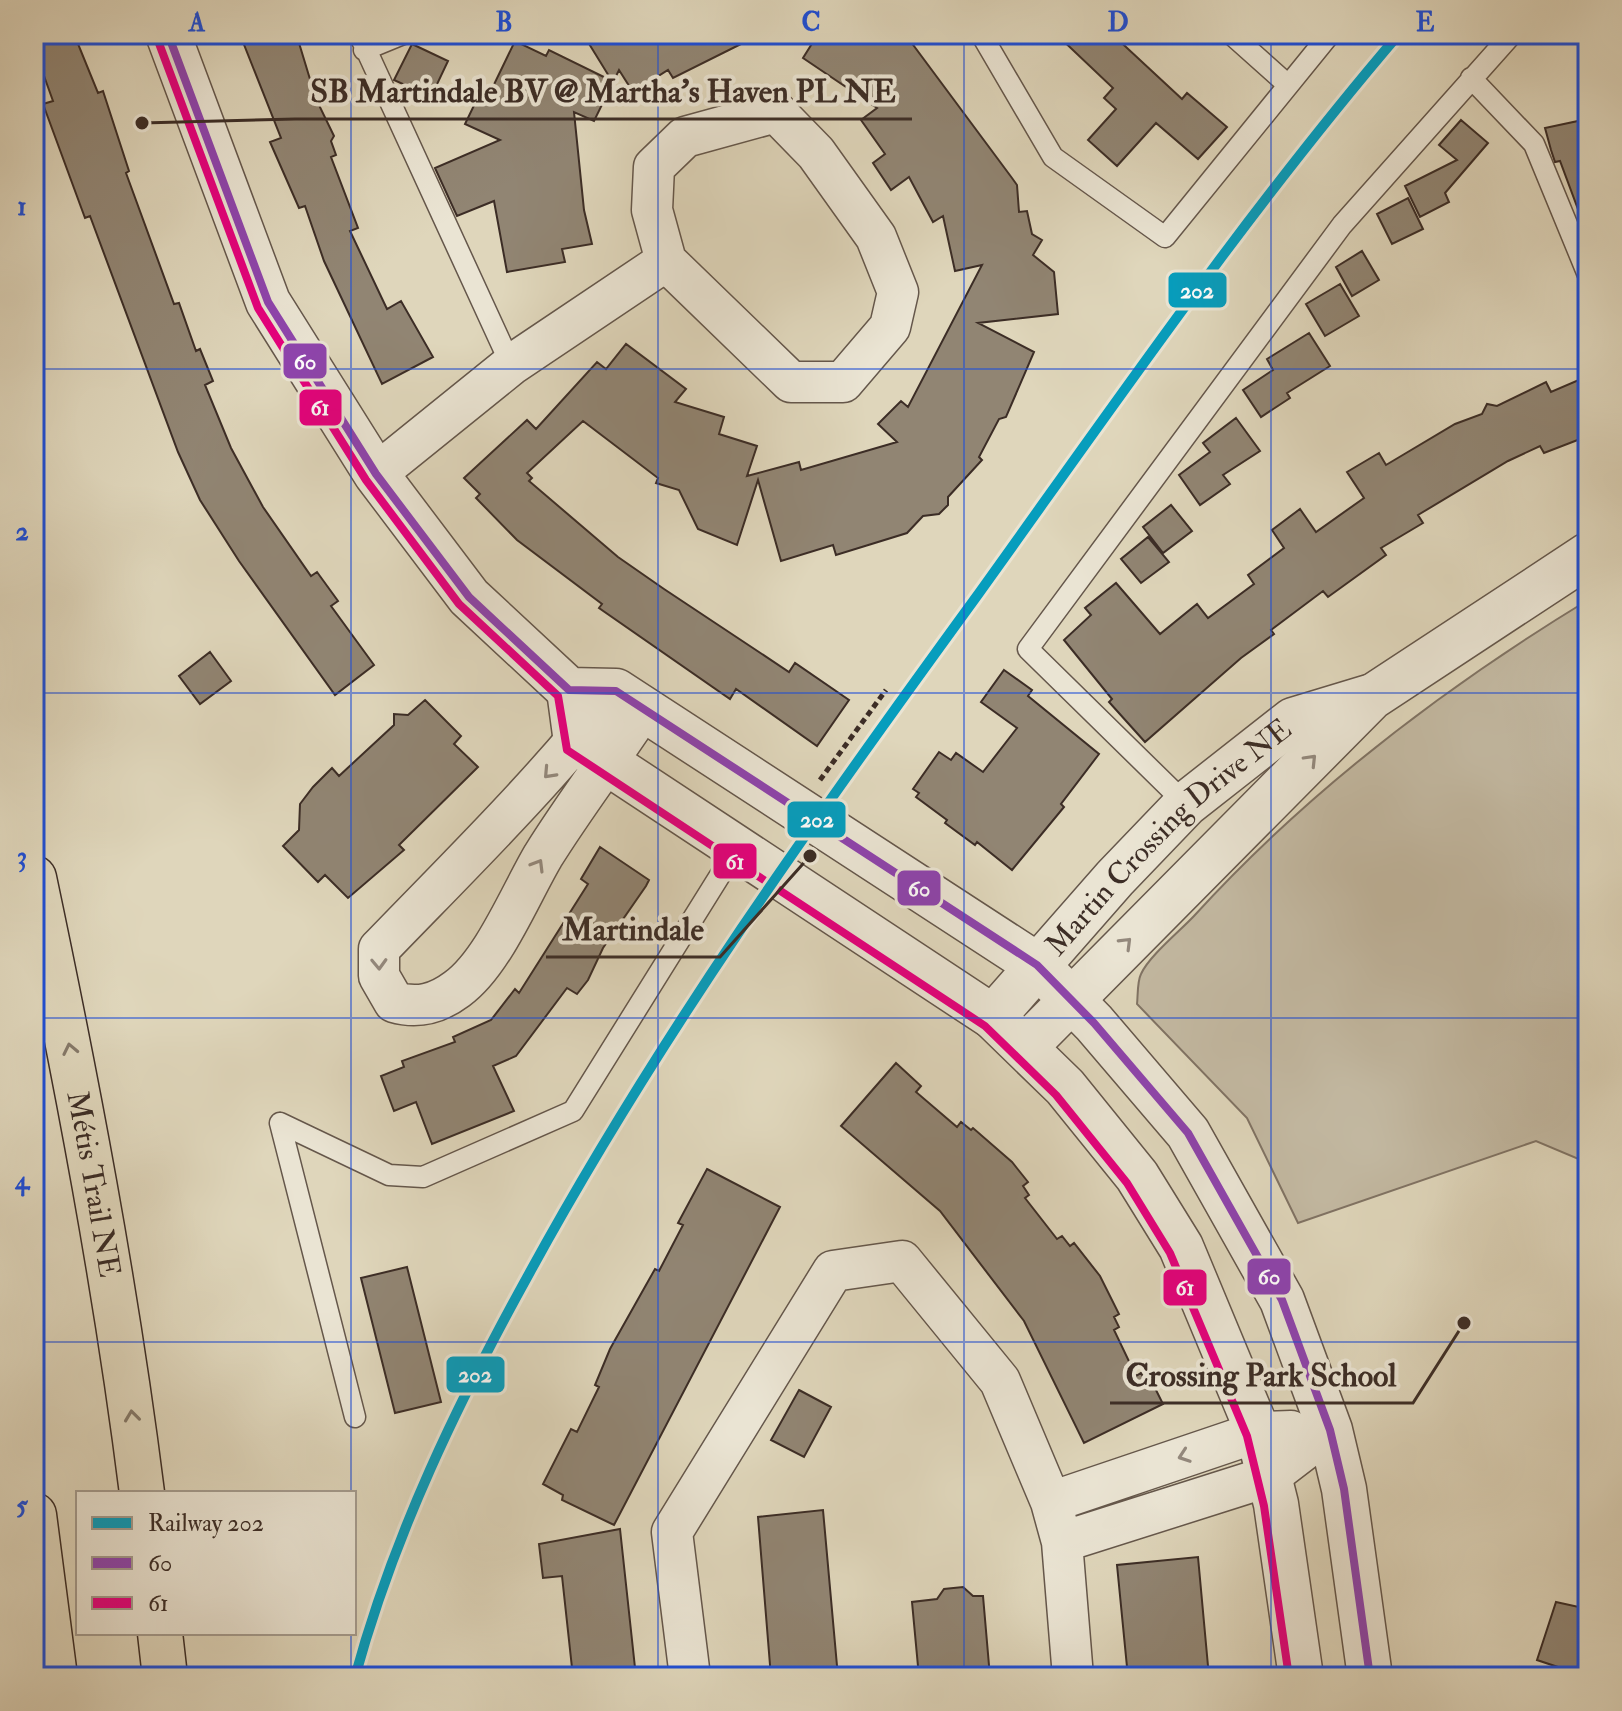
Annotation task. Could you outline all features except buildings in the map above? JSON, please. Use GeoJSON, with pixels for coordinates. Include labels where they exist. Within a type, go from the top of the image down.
{"type":"FeatureCollection","features":[{"type":"Feature","properties":{"kind":"main road","name":"Métis Trail NE"},"geometry":{"type":"LineString","coordinates":[[34,878],[73,1067],[125,1358],[142,1491]]}},
{"type":"Feature","properties":{"kind":"main road"},"geometry":{"type":"LineString","coordinates":[[34,1515],[55,1677]]}},
{"type":"Feature","properties":{"kind":"main road"},"geometry":{"type":"LineString","coordinates":[[160,1635],[165,1677]]}},
{"type":"Feature","properties":{"kind":"street"},"geometry":{"type":"LineString","coordinates":[[168,34],[268,302],[376,474],[469,597],[569,690],[592,753],[993,1017],[1026,1046],[1137,1176],[1181,1247],[1258,1432],[1270,1476],[1301,1677]]}},
{"type":"Feature","properties":{"kind":"street"},"geometry":{"type":"LineString","coordinates":[[776,112],[816,153],[876,237],[898,292],[890,327],[843,382],[791,382],[666,261],[652,210],[654,167],[685,137],[776,112]]}},
{"type":"Feature","properties":{"kind":"street"},"geometry":{"type":"LineString","coordinates":[[376,474],[511,365],[666,261]]}},
{"type":"Feature","properties":{"kind":"street","name":"Martin Crossing Drive NE"},"geometry":{"type":"LineString","coordinates":[[1026,1046],[1372,697],[1588,555]]}},
{"type":"Feature","properties":{"kind":"street"},"geometry":{"type":"LineString","coordinates":[[569,690],[630,700],[1037,965],[1071,998],[1188,1133],[1224,1192],[1282,1300],[1330,1430],[1344,1489],[1370,1677]]}},
{"type":"Feature","properties":{"kind":"street","name":"Martin Crossing Drive NE"},"geometry":{"type":"LineString","coordinates":[[993,1017],[1186,804],[1293,720],[1372,697]]}},
{"type":"Feature","properties":{"kind":"street"},"geometry":{"type":"LineString","coordinates":[[592,753],[546,777],[508,812],[379,949],[379,976],[394,1002],[415,1007],[438,1000],[458,989],[478,968],[545,854],[592,753],[630,700]]}},
{"type":"Feature","properties":{"kind":"street"},"geometry":{"type":"LineString","coordinates":[[690,1677],[672,1532],[833,1271],[902,1261],[1000,1381],[1051,1502],[1062,1542],[1073,1677]]}},
{"type":"Feature","properties":{"kind":"street"},"geometry":{"type":"LineString","coordinates":[[1051,1502],[1258,1432],[1330,1430]]}},
{"type":"Feature","properties":{"kind":"street"},"geometry":{"type":"LineString","coordinates":[[1062,1542],[1270,1476],[1330,1430]]}},
{"type":"Feature","properties":{"kind":"lane"},"geometry":{"type":"LineString","coordinates":[[403,34],[362,42],[511,365]]}},
{"type":"Feature","properties":{"kind":"lane"},"geometry":{"type":"LineString","coordinates":[[981,34],[1053,157],[1165,237],[1330,34]]}},
{"type":"Feature","properties":{"kind":"lane"},"geometry":{"type":"LineString","coordinates":[[1231,34],[1288,85]]}},
{"type":"Feature","properties":{"kind":"lane"},"geometry":{"type":"LineString","coordinates":[[1186,804],[1028,649],[1342,225],[1512,34]]}},
{"type":"Feature","properties":{"kind":"lane"},"geometry":{"type":"LineString","coordinates":[[1471,78],[1534,144],[1588,275]]}},
{"type":"Feature","properties":{"kind":"lane"},"geometry":{"type":"LineString","coordinates":[[355,1417],[280,1123],[389,1175],[423,1177],[573,1111],[737,848]]}},
{"type":"Feature","properties":{"kind":"path"},"geometry":{"type":"LineString","coordinates":[[818,783],[886,690]]}},
{"type":"Feature","properties":{"kind":"shaded area"},"geometry":{"type":"Polygon","coordinates":[[[1588,600],[1588,1163],[1536,1141],[1298,1223],[1247,1118],[1137,1004],[1141,974],[1158,952],[1238,870],[1331,784],[1430,706],[1588,600]]]}},
{"type":"Feature","properties":{"kind":"rail line","name":"202"},"geometry":{"type":"LineString","coordinates":[[355,1677],[389,1572],[453,1420],[580,1184],[686,1013],[856,763],[1180,312],[1287,171],[1399,34]]}},
{"type":"Feature","properties":{"kind":"transit line","name":"60"},"geometry":{"type":"LineString","coordinates":[[168,34],[268,302],[376,474],[469,597],[569,690],[616,691],[1037,965],[1094,1023],[1188,1133],[1282,1300],[1330,1430],[1344,1489],[1370,1677]]}},
{"type":"Feature","properties":{"kind":"transit line","name":"61"},"geometry":{"type":"LineString","coordinates":[[157,38],[258,308],[366,480],[459,604],[558,696],[567,750],[985,1026],[1056,1095],[1127,1183],[1170,1253],[1247,1436],[1264,1506],[1289,1677]]}},
{"type":"Feature","properties":{"kind":"place","name":"SB Martindale BV @ Martha's Haven PL NE"},"geometry":{"type":"Point","coordinates":[142,123]}},
{"type":"Feature","properties":{"kind":"place","name":"Martindale"},"geometry":{"type":"Point","coordinates":[810,856]}},
{"type":"Feature","properties":{"kind":"place","name":"Crossing Park School"},"geometry":{"type":"Point","coordinates":[1464,1323]}}]}
